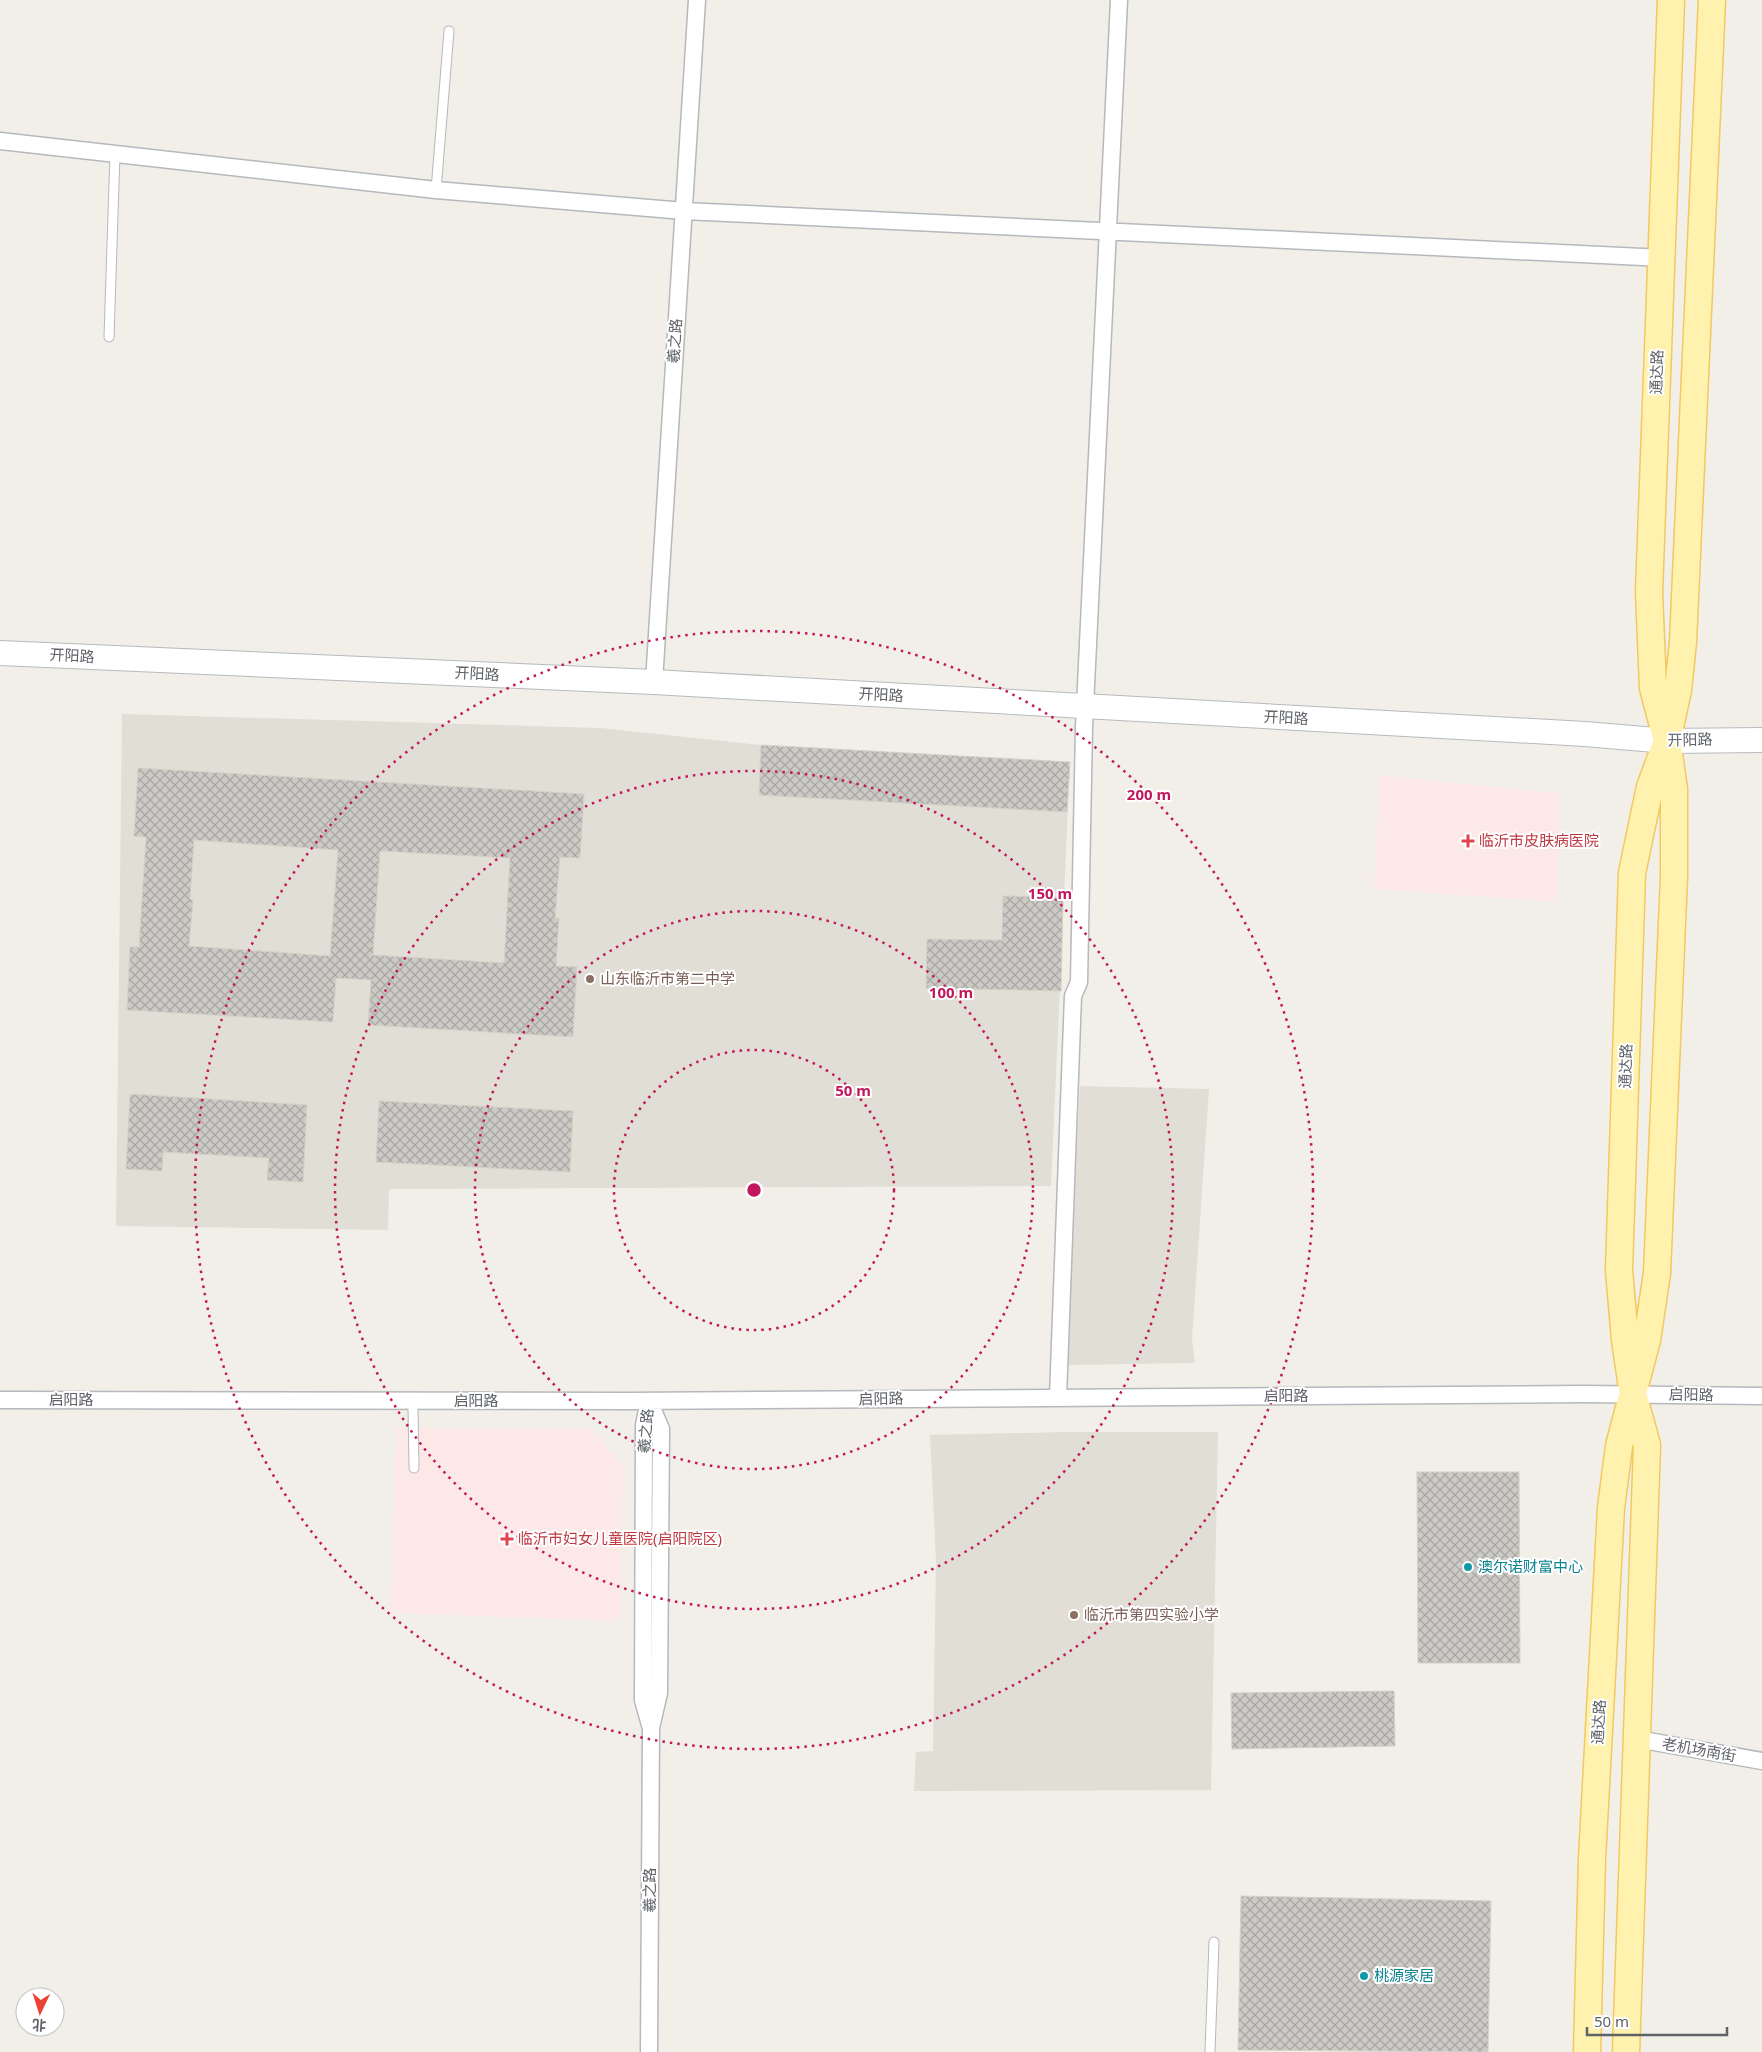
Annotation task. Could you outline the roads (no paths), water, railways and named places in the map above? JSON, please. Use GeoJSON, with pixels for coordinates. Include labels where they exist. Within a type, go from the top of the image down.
{"type":"FeatureCollection","features":[{"type":"Feature","properties":{"kind":"main road","name":"通达路"},"geometry":{"type":"LineString","coordinates":[[1587,2052],[1592,1859],[1611,1508],[1619,1446],[1647,1340],[1657,1273],[1674,876],[1674,789],[1667,742],[1653,688],[1649,592],[1671,0]]}},
{"type":"Feature","properties":{"kind":"main road","name":"通达路"},"geometry":{"type":"LineString","coordinates":[[1626,2052],[1647,1445],[1633,1394],[1625,1340],[1619,1270],[1632,873],[1650,788],[1667,742],[1678,690],[1683,642],[1712,0]]}},
{"type":"Feature","properties":{"kind":"street","name":"羲之路"},"geometry":{"type":"LineString","coordinates":[[654,682],[697,0]]}},
{"type":"Feature","properties":{"kind":"street"},"geometry":{"type":"LineString","coordinates":[[1058,1397],[1073,996],[1079,982],[1085,706],[1119,0]]}},
{"type":"Feature","properties":{"kind":"street"},"geometry":{"type":"LineString","coordinates":[[0,141],[436,190],[684,211],[1662,258]]}},
{"type":"Feature","properties":{"kind":"street","name":"开阳路"},"geometry":{"type":"LineString","coordinates":[[0,653],[654,682],[1585,734],[1667,742],[1762,740]]}},
{"type":"Feature","properties":{"kind":"street","name":"启阳路"},"geometry":{"type":"LineString","coordinates":[[0,1400],[406,1404],[1058,1397],[1633,1394],[1762,1396]]}},
{"type":"Feature","properties":{"kind":"street","name":"羲之路"},"geometry":{"type":"LineString","coordinates":[[649,1401],[644,1425],[644,1700],[651,1728],[649,2052]]}},
{"type":"Feature","properties":{"kind":"street","name":"老机场南街"},"geometry":{"type":"LineString","coordinates":[[1637,1739],[1762,1761]]}},
{"type":"Feature","properties":{"kind":"lane"},"geometry":{"type":"LineString","coordinates":[[436,190],[449,31]]}},
{"type":"Feature","properties":{"kind":"lane"},"geometry":{"type":"LineString","coordinates":[[109,337],[115,154]]}},
{"type":"Feature","properties":{"kind":"lane"},"geometry":{"type":"LineString","coordinates":[[406,1404],[414,1468]]}},
{"type":"Feature","properties":{"kind":"lane"},"geometry":{"type":"LineString","coordinates":[[1210,2052],[1214,1942]]}},
{"type":"Feature","properties":{"kind":"place","name":"临沂市皮肤病医院"},"geometry":{"type":"Point","coordinates":[1468,841]}},
{"type":"Feature","properties":{"kind":"place","name":"山东临沂市第二中学"},"geometry":{"type":"Point","coordinates":[590,979]}},
{"type":"Feature","properties":{"kind":"place","name":"临沂市妇女儿童医院(启阳院区)"},"geometry":{"type":"Point","coordinates":[507,1539]}},
{"type":"Feature","properties":{"kind":"place","name":"澳尔诺财富中心"},"geometry":{"type":"Point","coordinates":[1468,1567]}},
{"type":"Feature","properties":{"kind":"place","name":"临沂市第四实验小学"},"geometry":{"type":"Point","coordinates":[1074,1615]}},
{"type":"Feature","properties":{"kind":"place","name":"桃源家居"},"geometry":{"type":"Point","coordinates":[1364,1976]}}]}
